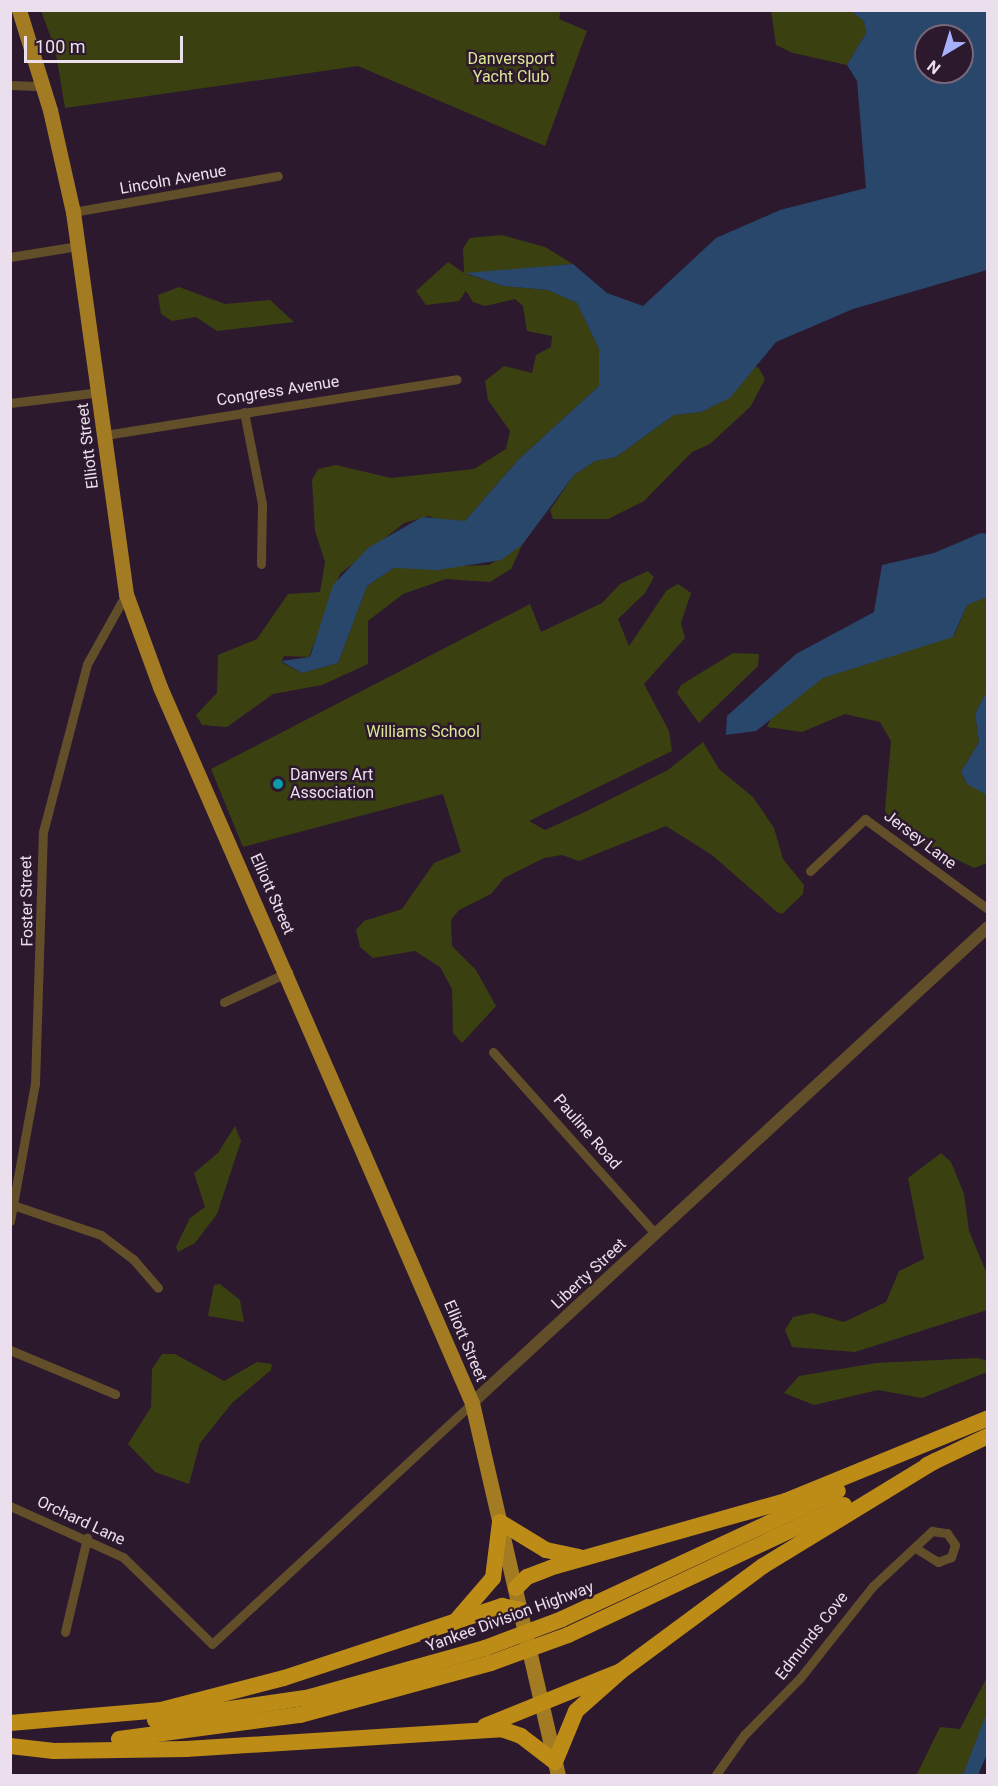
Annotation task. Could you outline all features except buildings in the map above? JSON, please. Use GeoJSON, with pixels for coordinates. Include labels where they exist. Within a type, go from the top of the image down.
{"type":"FeatureCollection","features":[{"type":"Feature","properties":{"kind":"highway"},"geometry":{"type":"LineString","coordinates":[[516,1588],[527,1577],[584,1557],[786,1501],[987,1418]]}},
{"type":"Feature","properties":{"kind":"highway","name":"Yankee Division Highway"},"geometry":{"type":"LineString","coordinates":[[565,1627],[987,1418]]}},
{"type":"Feature","properties":{"kind":"highway","name":"Yankee Division Highway"},"geometry":{"type":"LineString","coordinates":[[10,1745],[233,1727],[370,1699],[565,1627],[987,1436]]}},
{"type":"Feature","properties":{"kind":"highway"},"geometry":{"type":"LineString","coordinates":[[10,1745],[54,1751],[186,1749],[478,1729],[516,1734],[557,1769],[576,1711],[621,1671],[763,1566],[935,1461]]}},
{"type":"Feature","properties":{"kind":"highway"},"geometry":{"type":"LineString","coordinates":[[453,1625],[493,1578],[500,1522],[546,1550],[584,1557]]}},
{"type":"Feature","properties":{"kind":"highway"},"geometry":{"type":"LineString","coordinates":[[10,1725],[161,1710],[453,1625],[502,1606],[521,1610]]}},
{"type":"Feature","properties":{"kind":"highway","name":"Yankee Division Highway"},"geometry":{"type":"LineString","coordinates":[[10,1725],[122,1723],[257,1707],[488,1656]]}},
{"type":"Feature","properties":{"kind":"highway"},"geometry":{"type":"LineString","coordinates":[[478,1729],[621,1671]]}},
{"type":"Feature","properties":{"kind":"main road","name":"Elliott Street"},"geometry":{"type":"LineString","coordinates":[[19,10],[43,86],[73,212],[100,392],[126,594],[156,678],[288,972],[472,1404],[557,1769]]}},
{"type":"Feature","properties":{"kind":"street"},"geometry":{"type":"LineString","coordinates":[[10,85],[43,86]]}},
{"type":"Feature","properties":{"kind":"street","name":"Lincoln Avenue"},"geometry":{"type":"LineString","coordinates":[[73,212],[278,176]]}},
{"type":"Feature","properties":{"kind":"street"},"geometry":{"type":"LineString","coordinates":[[10,257],[78,246]]}},
{"type":"Feature","properties":{"kind":"street","name":"Congress Avenue"},"geometry":{"type":"LineString","coordinates":[[105,435],[457,379]]}},
{"type":"Feature","properties":{"kind":"street"},"geometry":{"type":"LineString","coordinates":[[10,403],[100,392]]}},
{"type":"Feature","properties":{"kind":"street"},"geometry":{"type":"LineString","coordinates":[[244,412],[262,504],[261,564]]}},
{"type":"Feature","properties":{"kind":"street","name":"Foster Street"},"geometry":{"type":"LineString","coordinates":[[10,1221],[14,1183],[35,1077],[44,832],[87,664],[126,594]]}},
{"type":"Feature","properties":{"kind":"street","name":"Jersey Lane"},"geometry":{"type":"LineString","coordinates":[[810,870],[865,819],[987,909]]}},
{"type":"Feature","properties":{"kind":"street","name":"Liberty Street"},"geometry":{"type":"LineString","coordinates":[[212,1644],[987,927]]}},
{"type":"Feature","properties":{"kind":"street"},"geometry":{"type":"LineString","coordinates":[[224,1002],[288,972]]}},
{"type":"Feature","properties":{"kind":"street","name":"Pauline Road"},"geometry":{"type":"LineString","coordinates":[[493,1052],[656,1234]]}},
{"type":"Feature","properties":{"kind":"street"},"geometry":{"type":"LineString","coordinates":[[13,1205],[101,1235],[133,1259],[158,1288]]}},
{"type":"Feature","properties":{"kind":"street"},"geometry":{"type":"LineString","coordinates":[[10,1350],[115,1394]]}},
{"type":"Feature","properties":{"kind":"street","name":"Orchard Lane"},"geometry":{"type":"LineString","coordinates":[[10,1506],[87,1538],[140,1570],[212,1644]]}},
{"type":"Feature","properties":{"kind":"street"},"geometry":{"type":"LineString","coordinates":[[65,1632],[87,1538]]}},
{"type":"Feature","properties":{"kind":"street","name":"Edmunds Cove"},"geometry":{"type":"LineString","coordinates":[[715,1776],[744,1735],[800,1678],[847,1612],[916,1548]]}},
{"type":"Feature","properties":{"kind":"green space","name":"Danversport Yacht Club"},"geometry":{"type":"Polygon","coordinates":[[[561,10],[559,19],[587,31],[545,146],[358,66],[65,108],[55,48],[41,11],[561,10]]]}},
{"type":"Feature","properties":{"kind":"green space"},"geometry":{"type":"Polygon","coordinates":[[[771,11],[851,11],[864,21],[866,33],[847,65],[793,53],[776,45],[771,11]]]}},
{"type":"Feature","properties":{"kind":"green space"},"geometry":{"type":"Polygon","coordinates":[[[502,235],[545,247],[573,264],[466,274],[503,286],[548,290],[577,303],[599,349],[599,386],[519,459],[465,521],[446,523],[429,516],[404,523],[340,574],[309,657],[284,656],[281,662],[302,673],[338,663],[367,586],[394,568],[489,565],[522,545],[511,569],[490,582],[446,579],[403,594],[368,621],[368,664],[322,685],[273,694],[227,727],[202,725],[196,715],[217,693],[218,655],[257,639],[288,594],[320,592],[325,562],[315,531],[312,480],[318,469],[336,465],[391,478],[474,469],[506,449],[510,431],[488,400],[485,381],[504,366],[532,373],[536,355],[551,347],[552,336],[527,331],[523,306],[515,299],[485,306],[473,302],[466,291],[459,301],[426,305],[416,291],[448,262],[464,273],[463,248],[470,238],[502,235]]]}},
{"type":"Feature","properties":{"kind":"green space"},"geometry":{"type":"Polygon","coordinates":[[[179,287],[225,304],[270,300],[294,322],[217,331],[196,317],[172,321],[161,314],[158,295],[179,287]]]}},
{"type":"Feature","properties":{"kind":"green space"},"geometry":{"type":"Polygon","coordinates":[[[758,367],[765,379],[751,406],[710,444],[692,452],[644,501],[608,519],[553,519],[550,510],[574,475],[595,461],[616,457],[674,415],[701,412],[730,397],[751,368],[758,367]]]}},
{"type":"Feature","properties":{"kind":"green space","name":"Williams School"},"geometry":{"type":"Polygon","coordinates":[[[648,571],[654,577],[645,593],[618,619],[629,646],[667,590],[678,584],[691,593],[681,623],[685,638],[644,684],[669,731],[672,751],[529,821],[545,830],[587,811],[668,770],[703,742],[719,769],[753,797],[774,828],[783,859],[804,885],[803,894],[782,914],[777,912],[712,855],[666,826],[579,861],[562,855],[544,858],[504,878],[491,894],[459,910],[451,920],[452,946],[476,970],[496,1006],[462,1043],[453,1033],[452,989],[440,967],[415,951],[373,958],[360,947],[356,930],[364,921],[402,909],[434,863],[461,852],[443,794],[243,847],[211,769],[530,604],[541,632],[602,603],[620,584],[648,571]]]}},
{"type":"Feature","properties":{"kind":"green space"},"geometry":{"type":"Polygon","coordinates":[[[987,593],[987,692],[975,714],[979,742],[961,772],[966,783],[987,794],[987,863],[974,868],[891,827],[885,810],[891,741],[880,722],[845,714],[802,732],[767,727],[773,714],[822,678],[954,636],[967,605],[987,593]]]}},
{"type":"Feature","properties":{"kind":"green space"},"geometry":{"type":"Polygon","coordinates":[[[733,653],[759,654],[758,666],[699,723],[677,693],[681,685],[733,653]]]}},
{"type":"Feature","properties":{"kind":"green space"},"geometry":{"type":"Polygon","coordinates":[[[235,1126],[241,1141],[217,1214],[195,1243],[178,1252],[176,1247],[190,1218],[205,1207],[194,1173],[218,1153],[235,1126]]]}},
{"type":"Feature","properties":{"kind":"green space"},"geometry":{"type":"Polygon","coordinates":[[[941,1153],[951,1162],[964,1194],[969,1231],[987,1274],[987,1310],[855,1352],[792,1347],[785,1330],[793,1317],[812,1313],[844,1322],[886,1302],[899,1271],[924,1259],[908,1178],[941,1153]]]}},
{"type":"Feature","properties":{"kind":"green space"},"geometry":{"type":"Polygon","coordinates":[[[220,1284],[240,1300],[244,1322],[208,1316],[214,1285],[220,1284]]]}},
{"type":"Feature","properties":{"kind":"green space"},"geometry":{"type":"Polygon","coordinates":[[[162,1354],[175,1354],[224,1381],[257,1362],[272,1364],[271,1370],[232,1403],[200,1443],[189,1484],[155,1472],[128,1444],[151,1407],[152,1369],[162,1354]]]}},
{"type":"Feature","properties":{"kind":"green space"},"geometry":{"type":"Polygon","coordinates":[[[978,1358],[987,1361],[987,1372],[922,1398],[878,1390],[814,1405],[784,1393],[799,1376],[876,1363],[978,1358]]]}},
{"type":"Feature","properties":{"kind":"green space"},"geometry":{"type":"Polygon","coordinates":[[[987,1677],[987,1712],[969,1768],[963,1775],[916,1776],[940,1727],[960,1729],[987,1677]]]}},
{"type":"Feature","properties":{"kind":"water"},"geometry":{"type":"Polygon","coordinates":[[[851,11],[987,11],[987,270],[853,309],[776,342],[730,398],[701,412],[674,415],[616,457],[595,461],[574,475],[522,545],[501,560],[438,570],[394,568],[367,586],[338,663],[302,673],[281,661],[310,657],[333,585],[368,548],[422,517],[465,521],[519,459],[599,386],[599,349],[577,303],[548,290],[503,286],[465,273],[573,264],[607,293],[643,306],[716,238],[780,210],[866,188],[857,81],[847,65],[866,33],[864,21],[851,11]]]}},
{"type":"Feature","properties":{"kind":"water"},"geometry":{"type":"Polygon","coordinates":[[[981,533],[987,534],[987,597],[967,605],[953,637],[823,678],[756,731],[726,735],[727,716],[796,654],[874,612],[882,565],[934,553],[981,533]]]}},
{"type":"Feature","properties":{"kind":"water"},"geometry":{"type":"Polygon","coordinates":[[[987,691],[987,795],[967,784],[961,772],[979,742],[975,714],[987,691]]]}},
{"type":"Feature","properties":{"kind":"water"},"geometry":{"type":"Polygon","coordinates":[[[987,1712],[987,1754],[978,1775],[963,1775],[987,1712]]]}},
{"type":"Feature","properties":{"kind":"place","name":"Danvers Art Association"},"geometry":{"type":"Point","coordinates":[278,784]}}]}
